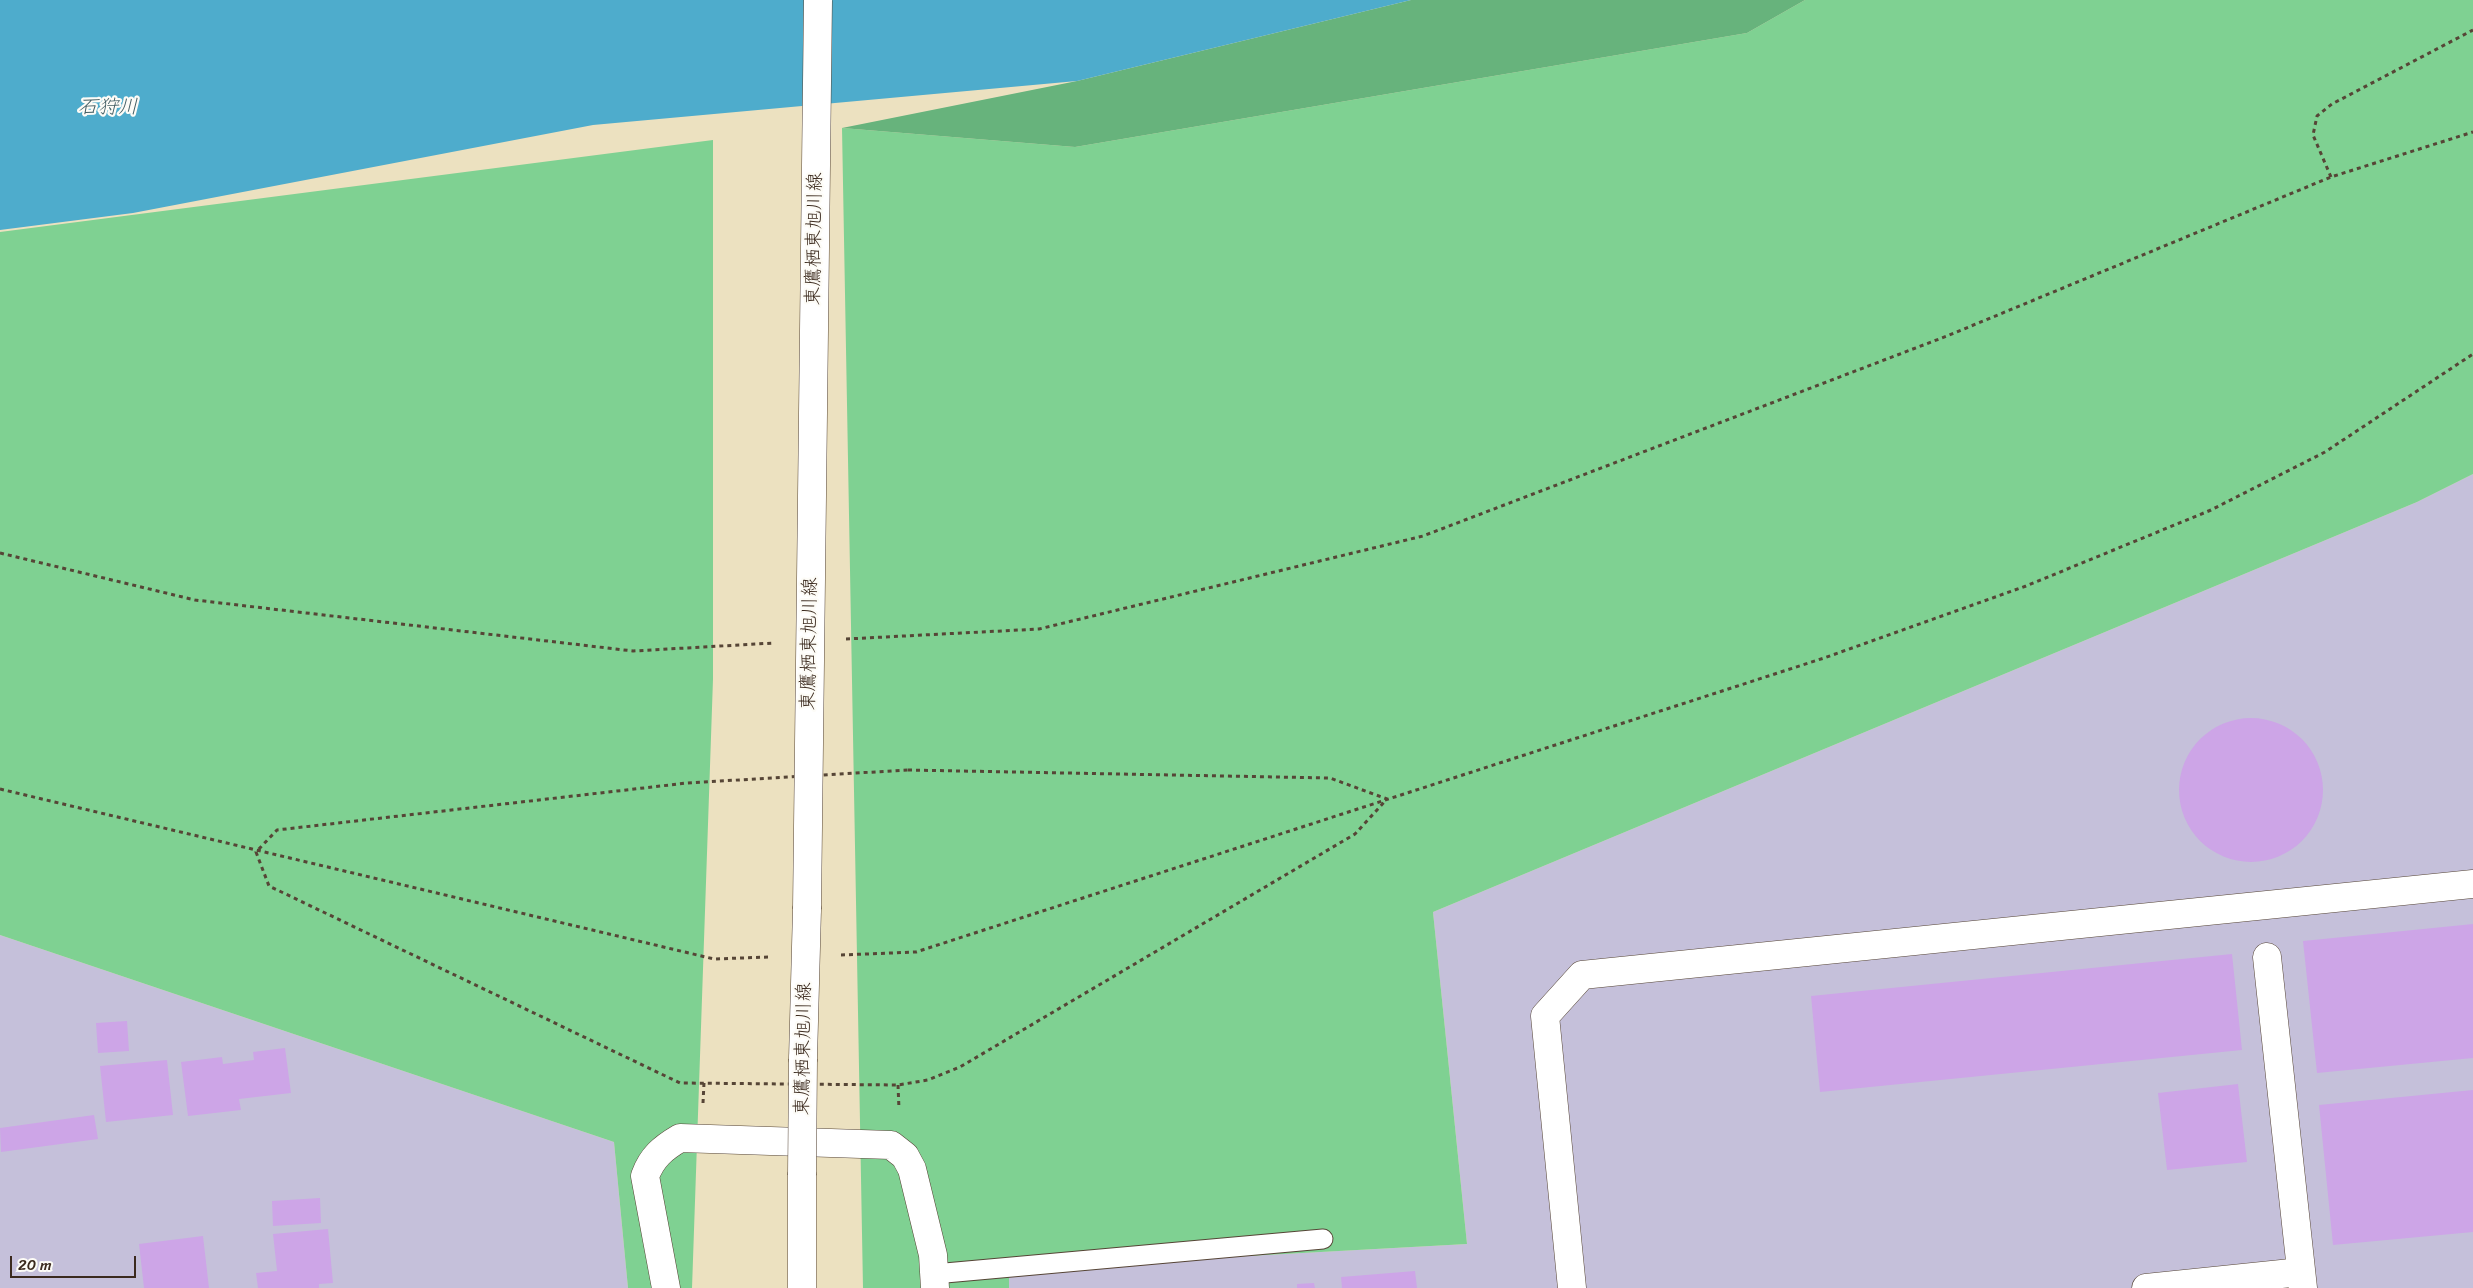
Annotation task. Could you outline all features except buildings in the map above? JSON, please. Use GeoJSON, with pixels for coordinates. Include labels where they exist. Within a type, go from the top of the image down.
{"type":"FeatureCollection","features":[{"type":"Feature","properties":{"kind":"street","name":"東鷹栖東旭川線"},"geometry":{"type":"LineString","coordinates":[[802,1288],[803,1059],[807,909],[818,0]]}},
{"type":"Feature","properties":{"kind":"street"},"geometry":{"type":"LineString","coordinates":[[1572,1288],[1545,1016],[1582,975],[2473,884]]}},
{"type":"Feature","properties":{"kind":"street"},"geometry":{"type":"LineString","coordinates":[[2146,1288],[2302,1280],[2267,958]]}},
{"type":"Feature","properties":{"kind":"street"},"geometry":{"type":"LineString","coordinates":[[666,1288],[645,1176],[650,1161],[666,1146],[680,1138],[891,1144],[905,1156],[912,1169],[933,1255],[935,1281]]}},
{"type":"Feature","properties":{"kind":"lane"},"geometry":{"type":"LineString","coordinates":[[935,1281],[1323,1240]]}},
{"type":"Feature","properties":{"kind":"path"},"geometry":{"type":"LineString","coordinates":[[2331,176],[2313,135],[2317,116],[2332,104],[2473,30]]}},
{"type":"Feature","properties":{"kind":"path"},"geometry":{"type":"LineString","coordinates":[[841,640],[1038,629],[1423,536],[1947,336],[2331,176],[2473,132]]}},
{"type":"Feature","properties":{"kind":"path"},"geometry":{"type":"LineString","coordinates":[[0,789],[256,852],[714,959],[916,952],[1824,658],[2026,586],[2133,544],[2211,510],[2325,452],[2473,354]]}},
{"type":"Feature","properties":{"kind":"path"},"geometry":{"type":"LineString","coordinates":[[0,553],[195,600],[633,650],[781,643]]}},
{"type":"Feature","properties":{"kind":"path"},"geometry":{"type":"LineString","coordinates":[[256,852],[269,886],[680,1084],[898,1085],[928,1080],[960,1067],[1355,834],[1387,799]]}},
{"type":"Feature","properties":{"kind":"shaded area"},"geometry":{"type":"Polygon","coordinates":[[[2473,474],[2473,1288],[1009,1288],[1008,1269],[1467,1244],[1433,912],[2417,502],[2473,474]]]}},
{"type":"Feature","properties":{"kind":"shaded area"},"geometry":{"type":"Polygon","coordinates":[[[0,935],[614,1142],[628,1288],[0,1288],[0,935]]]}},
{"type":"Feature","properties":{"kind":"green space"},"geometry":{"type":"Polygon","coordinates":[[[1411,0],[1805,0],[1747,33],[1075,147],[842,128],[1077,81],[1411,0]]]}},
{"type":"Feature","properties":{"kind":"green space"},"geometry":{"type":"Polygon","coordinates":[[[1805,0],[2473,0],[2473,474],[2417,502],[1433,912],[1467,1244],[1009,1269],[1009,1288],[863,1288],[842,128],[1075,147],[1747,33],[1805,0]]]}},
{"type":"Feature","properties":{"kind":"green space"},"geometry":{"type":"Polygon","coordinates":[[[713,140],[713,679],[692,1288],[628,1288],[614,1142],[0,935],[0,232],[713,140]]]}},
{"type":"Feature","properties":{"kind":"water","name":"石狩川"},"geometry":{"type":"Polygon","coordinates":[[[0,0],[1411,0],[1077,81],[593,125],[133,213],[0,230],[0,0]]]}}]}
